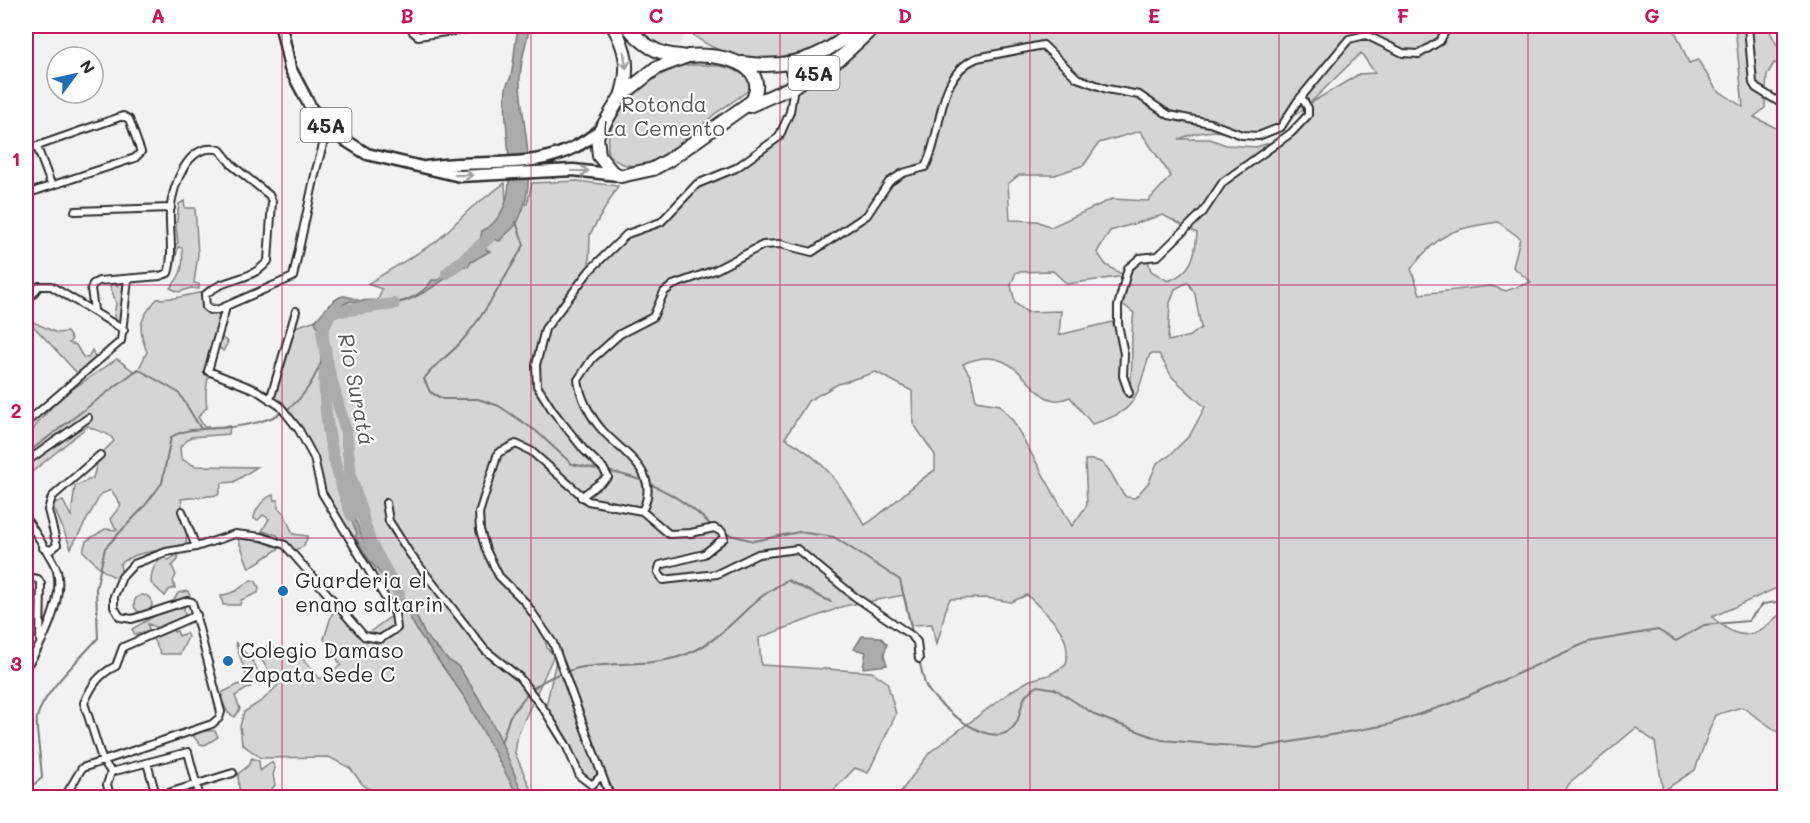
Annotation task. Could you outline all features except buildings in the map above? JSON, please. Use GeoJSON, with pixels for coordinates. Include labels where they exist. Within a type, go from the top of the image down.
{"type":"FeatureCollection","features":[{"type":"Feature","properties":{"kind":"highway"},"geometry":{"type":"LineString","coordinates":[[613,26],[626,57],[626,82],[621,96]]}},
{"type":"Feature","properties":{"kind":"highway"},"geometry":{"type":"LineString","coordinates":[[627,26],[646,46],[661,53],[688,56]]}},
{"type":"Feature","properties":{"kind":"highway","name":"45A"},"geometry":{"type":"LineString","coordinates":[[600,130],[621,96],[656,68],[688,56],[710,56],[735,62],[787,65],[832,48],[858,26]]}},
{"type":"Feature","properties":{"kind":"highway","name":"45A"},"geometry":{"type":"LineString","coordinates":[[621,176],[653,169],[669,160],[746,108],[794,86],[838,59],[875,26]]}},
{"type":"Feature","properties":{"kind":"highway"},"geometry":{"type":"LineString","coordinates":[[735,62],[750,71],[756,83],[754,97],[746,108]]}},
{"type":"Feature","properties":{"kind":"highway"},"geometry":{"type":"LineString","coordinates":[[600,130],[597,143],[599,156],[606,167],[621,176]]}},
{"type":"Feature","properties":{"kind":"main road","name":"45A"},"geometry":{"type":"LineString","coordinates":[[281,26],[290,68],[299,90],[328,127],[353,146],[379,158],[426,167],[447,175],[539,174],[573,170],[621,176]]}},
{"type":"Feature","properties":{"kind":"main road","name":"45A"},"geometry":{"type":"LineString","coordinates":[[426,167],[534,161],[570,151],[600,130]]}},
{"type":"Feature","properties":{"kind":"street"},"geometry":{"type":"LineString","coordinates":[[411,26],[413,32],[418,36],[457,27],[488,26]]}},
{"type":"Feature","properties":{"kind":"street"},"geometry":{"type":"LineString","coordinates":[[642,511],[649,494],[646,481],[634,458],[603,430],[593,417],[579,390],[578,380],[582,370],[620,334],[653,317],[664,292],[673,285],[716,270],[764,245],[780,244],[812,252],[865,217],[889,182],[903,173],[925,167],[931,154],[947,91],[955,73],[967,62],[1043,45],[1077,78],[1107,89],[1139,96],[1169,115],[1210,123],[1248,136],[1264,135],[1281,127],[1344,43],[1353,37],[1366,35],[1403,53],[1419,54],[1440,41],[1448,26]]}},
{"type":"Feature","properties":{"kind":"street"},"geometry":{"type":"LineString","coordinates":[[1748,26],[1753,83],[1756,88],[1785,105]]}},
{"type":"Feature","properties":{"kind":"street"},"geometry":{"type":"LineString","coordinates":[[581,496],[606,482],[605,470],[576,440],[537,386],[536,365],[545,329],[590,270],[627,234],[661,222],[697,184],[736,168],[779,137],[790,112],[794,86],[787,65]]}},
{"type":"Feature","properties":{"kind":"street"},"geometry":{"type":"LineString","coordinates":[[1129,393],[1123,376],[1124,354],[1118,324],[1118,306],[1128,268],[1140,258],[1158,256],[1203,212],[1223,182],[1291,133],[1308,116],[1308,108],[1302,98]]}},
{"type":"Feature","properties":{"kind":"street"},"geometry":{"type":"LineString","coordinates":[[26,150],[117,117],[126,116],[141,152],[135,158],[26,194]]}},
{"type":"Feature","properties":{"kind":"street"},"geometry":{"type":"LineString","coordinates":[[94,310],[91,289],[93,284],[160,276],[169,270],[171,208],[186,165],[196,154],[208,148],[220,150],[233,166],[269,195],[272,210],[268,261],[252,276],[228,281],[205,296],[204,301],[210,310],[226,307],[293,277],[328,127]]}},
{"type":"Feature","properties":{"kind":"street"},"geometry":{"type":"LineString","coordinates":[[37,147],[51,184]]}},
{"type":"Feature","properties":{"kind":"street"},"geometry":{"type":"LineString","coordinates":[[75,211],[171,208]]}},
{"type":"Feature","properties":{"kind":"street"},"geometry":{"type":"LineString","coordinates":[[26,423],[115,349],[124,330],[128,279]]}},
{"type":"Feature","properties":{"kind":"street"},"geometry":{"type":"LineString","coordinates":[[26,303],[39,286],[51,286],[124,330]]}},
{"type":"Feature","properties":{"kind":"street"},"geometry":{"type":"LineString","coordinates":[[64,798],[82,768],[102,759],[213,724],[221,712],[194,604],[189,601],[132,619],[120,617],[113,602],[122,577],[141,561],[235,534],[274,540],[285,545],[364,636],[374,640],[387,637],[397,627],[395,614],[322,493],[314,459],[289,417],[280,406],[249,386],[208,371],[226,307]]}},
{"type":"Feature","properties":{"kind":"street"},"geometry":{"type":"LineString","coordinates":[[270,400],[296,311]]}},
{"type":"Feature","properties":{"kind":"street"},"geometry":{"type":"LineString","coordinates":[[26,462],[88,418]]}},
{"type":"Feature","properties":{"kind":"street"},"geometry":{"type":"LineString","coordinates":[[611,798],[559,654],[529,607],[496,570],[486,550],[479,521],[494,460],[498,453],[512,445],[531,451],[588,501],[642,511],[669,534],[691,533],[714,528],[722,532],[724,538],[704,554],[660,565],[658,572],[663,580],[717,574],[758,554],[796,549],[854,596],[914,637],[919,659]]}},
{"type":"Feature","properties":{"kind":"street"},"geometry":{"type":"LineString","coordinates":[[43,549],[51,550],[57,545],[48,510],[52,497],[100,455]]}},
{"type":"Feature","properties":{"kind":"street"},"geometry":{"type":"LineString","coordinates":[[386,503],[389,521],[410,554],[485,650],[519,678],[532,694],[566,745],[582,778],[590,785],[602,775]]}},
{"type":"Feature","properties":{"kind":"street"},"geometry":{"type":"LineString","coordinates":[[182,511],[196,547]]}},
{"type":"Feature","properties":{"kind":"street"},"geometry":{"type":"LineString","coordinates":[[26,519],[57,571],[54,611],[40,648],[26,667]]}},
{"type":"Feature","properties":{"kind":"street"},"geometry":{"type":"LineString","coordinates":[[26,578],[38,579],[40,584],[40,648]]}},
{"type":"Feature","properties":{"kind":"street"},"geometry":{"type":"LineString","coordinates":[[111,772],[102,759],[84,703],[99,676],[117,666],[123,647],[197,615]]}},
{"type":"Feature","properties":{"kind":"street"},"geometry":{"type":"LineString","coordinates":[[111,772],[188,752],[200,798]]}},
{"type":"Feature","properties":{"kind":"street"},"geometry":{"type":"LineString","coordinates":[[147,763],[155,797],[233,773]]}},
{"type":"Feature","properties":{"kind":"street"},"geometry":{"type":"LineString","coordinates":[[111,772],[107,784],[111,798]]}},
{"type":"Feature","properties":{"kind":"street"},"geometry":{"type":"LineString","coordinates":[[361,798],[379,796]]}},
{"type":"Feature","properties":{"kind":"shaded area"},"geometry":{"type":"Polygon","coordinates":[[[519,26],[530,26],[520,77],[529,170],[524,205],[516,224],[500,241],[493,239],[484,248],[490,251],[424,293],[411,299],[398,303],[369,305],[351,301],[340,306],[326,318],[322,325],[320,343],[324,364],[329,366],[341,420],[352,512],[367,548],[416,615],[425,635],[448,660],[458,666],[477,695],[498,734],[524,797],[516,797],[513,787],[465,698],[418,632],[396,593],[369,560],[355,537],[357,533],[344,505],[348,497],[339,418],[326,378],[322,373],[319,331],[315,321],[332,303],[343,296],[374,304],[392,303],[411,298],[432,280],[438,280],[458,264],[465,264],[478,251],[482,231],[496,220],[505,205],[509,187],[506,89],[511,76],[519,26]]]}},
{"type":"Feature","properties":{"kind":"shaded area"},"geometry":{"type":"Polygon","coordinates":[[[632,26],[690,26],[680,44],[661,44],[644,36],[632,26]]]}},
{"type":"Feature","properties":{"kind":"shaded area"},"geometry":{"type":"Polygon","coordinates":[[[862,636],[880,637],[887,644],[884,655],[887,665],[863,668],[866,652],[854,649],[862,636]]]}},
{"type":"Feature","properties":{"kind":"green space"},"geometry":{"type":"Polygon","coordinates":[[[694,26],[1673,26],[1689,63],[1698,60],[1716,89],[1743,107],[1735,26],[1768,26],[1782,56],[1784,66],[1774,63],[1767,75],[1765,108],[1754,117],[1784,132],[1784,588],[1779,587],[1712,617],[1735,633],[1748,634],[1762,629],[1784,612],[1784,736],[1742,707],[1715,715],[1695,770],[1663,791],[1655,742],[1636,728],[1569,784],[1561,797],[897,797],[930,752],[1013,690],[1066,665],[1067,653],[1066,643],[1057,625],[1027,595],[1011,602],[987,598],[950,599],[936,645],[932,624],[911,625],[904,595],[844,606],[759,638],[761,665],[872,672],[887,682],[896,714],[868,773],[855,768],[827,797],[605,797],[599,780],[591,786],[581,776],[545,711],[557,656],[544,637],[547,648],[554,655],[518,734],[515,753],[534,797],[380,797],[363,785],[350,768],[329,757],[261,758],[242,744],[240,726],[244,712],[263,700],[278,685],[261,659],[267,646],[300,656],[320,679],[341,665],[324,639],[335,604],[364,636],[394,614],[322,493],[310,449],[272,399],[278,371],[295,327],[316,320],[347,301],[378,300],[382,289],[367,284],[436,242],[471,208],[505,183],[506,204],[527,204],[532,183],[577,181],[618,186],[590,234],[589,268],[622,238],[670,216],[690,188],[702,179],[738,169],[784,129],[794,85],[787,65],[749,59],[725,52],[692,34],[694,26]],[[1361,53],[1309,104],[1359,74],[1375,73],[1361,53]],[[1306,108],[1253,140],[1208,131],[1179,139],[1210,139],[1226,145],[1256,147],[1289,137],[1306,108]],[[1140,131],[1099,143],[1084,165],[1055,175],[1019,175],[1008,184],[1010,220],[1037,221],[1051,227],[1112,199],[1148,201],[1171,176],[1140,131]],[[1163,215],[1110,231],[1097,252],[1106,265],[1125,276],[1067,284],[1053,271],[1016,272],[1011,285],[1015,303],[1027,312],[1061,311],[1059,335],[1112,322],[1119,338],[1129,392],[1134,313],[1125,306],[1118,306],[1128,268],[1147,257],[1151,271],[1168,281],[1176,277],[1191,263],[1197,233],[1163,215]],[[1498,222],[1469,227],[1448,234],[1439,240],[1411,269],[1420,294],[1491,286],[1506,291],[1531,282],[1513,267],[1520,238],[1498,222]],[[1188,282],[1175,289],[1170,303],[1168,341],[1190,336],[1201,328],[1195,294],[1188,282]],[[1150,354],[1138,391],[1127,407],[1119,413],[1092,424],[1070,397],[1056,400],[1044,396],[1013,367],[1000,360],[984,358],[963,364],[971,377],[976,401],[1000,405],[1013,421],[1072,526],[1087,505],[1085,460],[1101,462],[1110,471],[1126,497],[1135,498],[1149,482],[1157,463],[1169,456],[1190,435],[1205,407],[1172,377],[1159,354],[1150,354]],[[876,372],[838,384],[808,401],[785,438],[822,465],[840,486],[865,525],[935,470],[935,455],[913,423],[912,391],[876,372]]]}},
{"type":"Feature","properties":{"kind":"green space","name":"Rotonda La Cemento"},"geometry":{"type":"Polygon","coordinates":[[[683,65],[729,68],[751,82],[750,89],[716,113],[679,145],[650,163],[635,166],[621,163],[608,154],[613,124],[631,98],[656,78],[683,65]]]}},
{"type":"Feature","properties":{"kind":"green space"},"geometry":{"type":"Polygon","coordinates":[[[184,201],[185,208],[195,208],[198,254],[194,283],[199,284],[199,289],[191,288],[179,292],[170,288],[180,274],[183,260],[182,248],[178,247],[175,261],[173,247],[178,243],[176,227],[179,204],[184,201]]]}},
{"type":"Feature","properties":{"kind":"green space"},"geometry":{"type":"Polygon","coordinates":[[[123,281],[127,287],[123,320],[118,323],[114,316],[116,303],[110,286],[114,284],[117,286],[118,282],[123,281]]]}},
{"type":"Feature","properties":{"kind":"green space"},"geometry":{"type":"Polygon","coordinates":[[[213,290],[204,302],[217,305],[225,320],[218,335],[228,342],[223,351],[217,345],[207,383],[207,407],[198,417],[204,427],[230,426],[229,434],[191,437],[180,447],[181,459],[195,466],[257,467],[234,482],[222,483],[218,495],[181,499],[187,532],[186,543],[128,559],[120,564],[123,582],[102,570],[83,551],[86,541],[105,529],[117,530],[110,519],[121,505],[111,490],[101,494],[71,548],[52,503],[63,501],[71,516],[75,486],[93,478],[97,463],[102,458],[100,455],[114,441],[112,438],[88,426],[26,477],[26,440],[39,421],[61,397],[117,359],[135,372],[138,370],[147,352],[141,330],[143,318],[157,299],[175,298],[213,290]]]}},
{"type":"Feature","properties":{"kind":"green space"},"geometry":{"type":"Polygon","coordinates":[[[33,322],[57,333],[67,332],[72,339],[69,343],[76,345],[83,357],[88,358],[92,350],[96,359],[86,367],[84,373],[78,374],[32,325],[33,322]]]}},
{"type":"Feature","properties":{"kind":"green space"},"geometry":{"type":"Polygon","coordinates":[[[273,495],[274,500],[278,500],[278,508],[284,513],[293,534],[308,536],[303,547],[291,551],[277,535],[262,531],[269,519],[263,515],[258,520],[254,519],[260,504],[273,495]]]}},
{"type":"Feature","properties":{"kind":"green space"},"geometry":{"type":"Polygon","coordinates":[[[237,536],[262,537],[283,546],[249,568],[237,536]]]}},
{"type":"Feature","properties":{"kind":"green space"},"geometry":{"type":"Polygon","coordinates":[[[178,554],[178,560],[172,566],[176,575],[173,581],[175,588],[169,590],[165,596],[151,583],[152,571],[155,565],[164,558],[169,560],[178,554]]]}},
{"type":"Feature","properties":{"kind":"green space"},"geometry":{"type":"Polygon","coordinates":[[[251,580],[256,581],[259,588],[258,593],[241,600],[240,605],[223,605],[221,596],[236,591],[251,580]]]}},
{"type":"Feature","properties":{"kind":"green space"},"geometry":{"type":"Polygon","coordinates":[[[188,591],[191,599],[184,608],[185,616],[181,620],[170,622],[174,632],[177,631],[179,636],[186,633],[188,637],[180,654],[161,654],[153,639],[156,627],[148,624],[149,630],[135,635],[132,629],[170,607],[178,593],[188,591]]]}},
{"type":"Feature","properties":{"kind":"green space"},"geometry":{"type":"Polygon","coordinates":[[[143,595],[149,598],[152,604],[149,610],[143,613],[137,610],[134,604],[137,598],[143,595]]]}},
{"type":"Feature","properties":{"kind":"green space"},"geometry":{"type":"Polygon","coordinates":[[[235,642],[255,665],[258,682],[235,696],[240,709],[235,717],[228,713],[221,699],[223,692],[248,680],[235,642]]]}},
{"type":"Feature","properties":{"kind":"green space"},"geometry":{"type":"Polygon","coordinates":[[[201,731],[215,731],[218,737],[205,745],[200,744],[193,736],[201,731]]]}},
{"type":"Feature","properties":{"kind":"green space"},"geometry":{"type":"Polygon","coordinates":[[[252,758],[259,761],[260,771],[272,762],[275,768],[273,775],[275,785],[265,797],[244,797],[239,788],[238,774],[248,766],[252,758]]]}},
{"type":"Feature","properties":{"kind":"waterway"},"geometry":{"type":"LineString","coordinates":[[516,222],[524,245],[502,283],[469,332],[424,379],[430,392],[443,399],[478,399],[499,406],[536,431],[572,464],[601,470]]}},
{"type":"Feature","properties":{"kind":"waterway","name":"Río Suratá"},"geometry":{"type":"LineString","coordinates":[[447,273],[489,238]]}},
{"type":"Feature","properties":{"kind":"waterway","name":"Río Suratá"},"geometry":{"type":"LineString","coordinates":[[394,304],[331,312],[322,332],[329,371],[346,432],[351,477],[370,542],[399,594]]}},
{"type":"Feature","properties":{"kind":"waterway"},"geometry":{"type":"LineString","coordinates":[[26,786],[32,786],[42,778],[37,722],[40,708],[63,676],[98,638],[96,589],[105,548],[143,508],[162,483],[171,437],[189,430],[241,426],[274,417],[288,409],[309,387],[325,352]]}},
{"type":"Feature","properties":{"kind":"waterway"},"geometry":{"type":"LineString","coordinates":[[26,454],[138,369],[179,393],[201,429]]}},
{"type":"Feature","properties":{"kind":"waterway"},"geometry":{"type":"LineString","coordinates":[[325,369],[327,425],[340,480],[352,516]]}},
{"type":"Feature","properties":{"kind":"waterway"},"geometry":{"type":"LineString","coordinates":[[607,471],[637,479],[665,491],[690,507],[713,527]]}},
{"type":"Feature","properties":{"kind":"waterway"},"geometry":{"type":"LineString","coordinates":[[723,533],[754,541],[799,532],[834,537],[900,580],[913,636]]}},
{"type":"Feature","properties":{"kind":"waterway"},"geometry":{"type":"LineString","coordinates":[[532,689],[550,677],[569,670],[588,666],[667,660],[697,650],[715,638],[760,598],[787,580],[831,602]]}},
{"type":"Feature","properties":{"kind":"waterway"},"geometry":{"type":"LineString","coordinates":[[919,661],[927,688],[933,696],[964,723],[989,734],[1000,735],[1009,731],[1016,723],[1024,698],[1038,686],[1055,689],[1097,716],[1162,740],[1257,748],[1387,725],[1452,703],[1588,642],[1658,630],[1676,641],[1704,625],[1748,621],[1763,604],[1784,601]]}},
{"type":"Feature","properties":{"kind":"waterway"},"geometry":{"type":"LineString","coordinates":[[501,743],[510,716],[528,693]]}},
{"type":"Feature","properties":{"kind":"place","name":"Guarderia el enano saltarin"},"geometry":{"type":"Point","coordinates":[283,591]}},
{"type":"Feature","properties":{"kind":"place","name":"Colegio Damaso Zapata Sede C"},"geometry":{"type":"Point","coordinates":[228,661]}}]}
